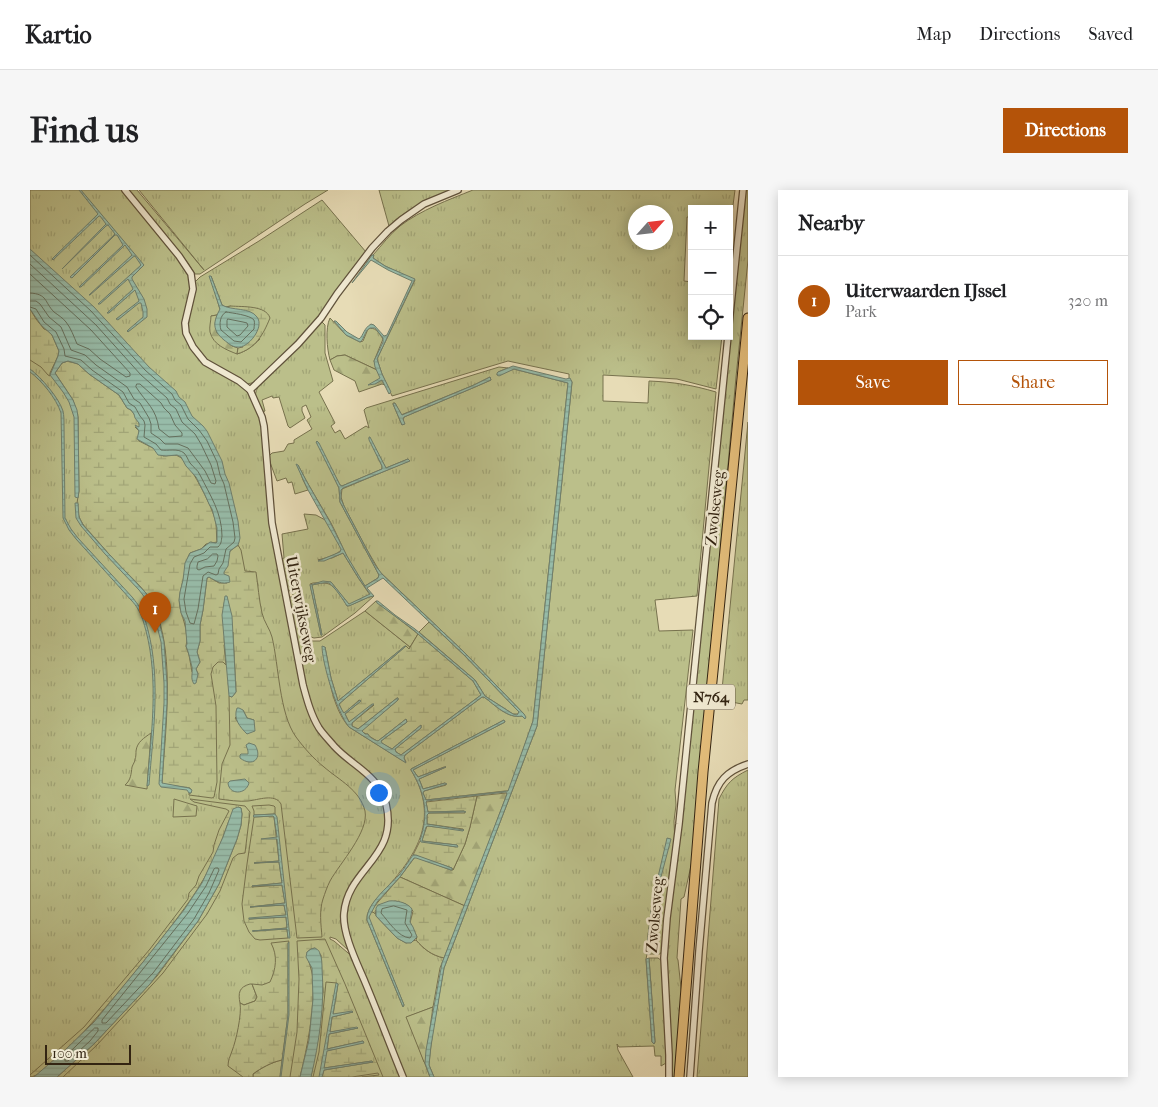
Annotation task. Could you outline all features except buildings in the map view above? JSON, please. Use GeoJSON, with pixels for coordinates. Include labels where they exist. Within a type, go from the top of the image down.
{"type":"FeatureCollection","features":[{"type":"Feature","properties":{"kind":"main road","name":"Zwolseweg"},"geometry":{"type":"LineString","coordinates":[[679,1077],[703,772],[748,318]]}},
{"type":"Feature","properties":{"kind":"street"},"geometry":{"type":"LineString","coordinates":[[125,190],[179,256],[191,274],[194,285],[185,323],[186,332],[193,347],[210,366],[250,390],[298,344],[321,318],[372,248],[388,231],[424,204],[458,190]]}},
{"type":"Feature","properties":{"kind":"street"},"geometry":{"type":"LineString","coordinates":[[732,295],[742,190]]}},
{"type":"Feature","properties":{"kind":"street","name":"Zwolseweg"},"geometry":{"type":"LineString","coordinates":[[669,1077],[670,1055],[664,958],[667,918],[679,824],[728,340]]}},
{"type":"Feature","properties":{"kind":"street","name":"Uiterwijkseweg"},"geometry":{"type":"LineString","coordinates":[[250,390],[264,421],[272,524],[303,686],[310,709],[319,729],[344,756],[374,781],[382,792],[386,803],[388,820],[386,837],[380,851],[350,891],[345,905],[344,922],[355,958],[403,1077]]}},
{"type":"Feature","properties":{"kind":"street"},"geometry":{"type":"LineString","coordinates":[[692,698],[711,701]]}},
{"type":"Feature","properties":{"kind":"street"},"geometry":{"type":"LineString","coordinates":[[690,1077],[712,803],[717,786],[724,776],[748,764]]}},
{"type":"Feature","properties":{"kind":"green space"},"geometry":{"type":"Polygon","coordinates":[[[30,190],[124,190],[184,265],[192,282],[184,325],[195,354],[248,392],[262,421],[269,515],[305,695],[327,740],[370,777],[379,790],[386,811],[382,843],[344,901],[348,950],[336,939],[330,937],[330,939],[354,958],[402,1077],[30,1077],[30,190]]]}},
{"type":"Feature","properties":{"kind":"green space"},"geometry":{"type":"Polygon","coordinates":[[[128,190],[137,190],[204,270],[139,190],[328,190],[200,274],[195,274],[128,190]]]}},
{"type":"Feature","properties":{"kind":"green space"},"geometry":{"type":"Polygon","coordinates":[[[379,190],[453,190],[411,209],[389,226],[379,190]]]}},
{"type":"Feature","properties":{"kind":"green space"},"geometry":{"type":"Polygon","coordinates":[[[473,190],[735,190],[733,205],[688,205],[684,281],[688,282],[688,340],[722,340],[716,389],[677,379],[603,375],[603,401],[648,403],[649,381],[683,384],[716,392],[697,596],[655,600],[659,631],[693,630],[675,790],[675,845],[665,912],[662,951],[660,954],[650,954],[651,923],[668,838],[652,903],[646,953],[652,1042],[654,1044],[649,958],[658,958],[662,961],[667,1059],[666,1063],[661,1066],[661,1056],[655,1056],[654,1046],[619,1047],[617,1044],[618,1050],[633,1077],[434,1077],[429,1065],[444,968],[537,726],[572,382],[569,374],[508,361],[392,396],[377,359],[415,280],[385,266],[373,258],[373,255],[400,226],[435,206],[473,190]]]}},
{"type":"Feature","properties":{"kind":"green space"},"geometry":{"type":"Polygon","coordinates":[[[745,190],[748,190],[748,260],[707,696],[695,694],[730,340],[733,340],[733,311],[745,190]]]}},
{"type":"Feature","properties":{"kind":"green space"},"geometry":{"type":"Polygon","coordinates":[[[322,200],[366,252],[305,334],[256,382],[247,384],[208,362],[199,353],[189,334],[187,325],[195,282],[200,277],[322,200]],[[211,276],[220,310],[217,315],[211,316],[237,354],[241,353],[260,339],[231,306],[225,307],[222,305],[211,276]]]}},
{"type":"Feature","properties":{"kind":"green space"},"geometry":{"type":"Polygon","coordinates":[[[225,307],[259,309],[268,314],[270,318],[258,340],[249,348],[237,354],[238,348],[243,347],[225,307]]]}},
{"type":"Feature","properties":{"kind":"green space"},"geometry":{"type":"Polygon","coordinates":[[[30,309],[44,329],[52,335],[59,351],[50,376],[30,360],[30,309]]]}},
{"type":"Feature","properties":{"kind":"green space"},"geometry":{"type":"Polygon","coordinates":[[[217,315],[215,324],[217,333],[232,346],[238,348],[237,354],[221,346],[212,337],[210,330],[211,316],[217,315]]]}},
{"type":"Feature","properties":{"kind":"green space"},"geometry":{"type":"Polygon","coordinates":[[[330,318],[346,335],[360,342],[363,341],[368,329],[373,328],[378,332],[383,339],[374,361],[377,370],[345,355],[337,356],[330,360],[327,327],[330,318]]]}},
{"type":"Feature","properties":{"kind":"green space"},"geometry":{"type":"Polygon","coordinates":[[[320,322],[325,325],[325,353],[333,381],[319,392],[335,423],[331,426],[335,433],[340,430],[345,439],[366,426],[369,428],[364,410],[366,408],[499,367],[508,368],[498,372],[497,375],[514,369],[568,383],[533,721],[510,788],[508,791],[426,800],[424,791],[446,785],[445,783],[423,789],[419,779],[446,767],[418,777],[413,770],[505,722],[504,720],[411,769],[419,786],[423,802],[422,831],[410,858],[374,902],[367,914],[367,920],[403,1007],[404,1005],[369,920],[371,911],[376,914],[397,938],[406,943],[416,940],[428,951],[444,958],[440,968],[433,1007],[407,1017],[430,1077],[405,1077],[347,934],[345,924],[348,899],[387,836],[384,796],[326,735],[316,718],[307,694],[288,599],[292,597],[306,635],[312,641],[320,641],[365,611],[410,647],[409,649],[405,646],[338,701],[325,647],[331,689],[343,719],[349,727],[400,759],[406,762],[405,755],[482,697],[507,713],[525,718],[524,714],[464,652],[380,572],[344,506],[341,497],[342,489],[409,461],[408,459],[386,468],[369,438],[382,469],[342,486],[317,442],[339,488],[340,502],[379,575],[378,578],[365,586],[351,564],[331,523],[298,465],[308,490],[295,494],[292,482],[288,483],[286,478],[277,481],[268,457],[272,453],[284,451],[288,444],[294,443],[294,440],[312,429],[307,420],[311,417],[306,405],[302,407],[305,418],[290,428],[279,397],[273,398],[272,396],[262,400],[265,411],[263,412],[256,400],[256,391],[320,322]],[[490,377],[401,415],[395,403],[393,404],[402,425],[404,417],[491,380],[490,377]]]}},
{"type":"Feature","properties":{"kind":"green space"},"geometry":{"type":"Polygon","coordinates":[[[345,355],[377,370],[381,378],[375,384],[381,380],[385,385],[382,384],[359,392],[355,381],[334,370],[330,360],[337,356],[345,355]]]}},
{"type":"Feature","properties":{"kind":"green space"},"geometry":{"type":"Polygon","coordinates":[[[68,361],[78,364],[119,395],[139,423],[140,427],[135,427],[139,431],[139,441],[163,456],[176,455],[183,459],[200,484],[210,505],[216,522],[217,542],[206,544],[201,549],[190,553],[186,563],[180,597],[180,608],[186,631],[186,646],[192,672],[198,674],[196,669],[200,662],[197,652],[207,578],[209,577],[219,583],[227,583],[223,572],[230,551],[238,545],[241,550],[245,571],[256,572],[262,613],[272,637],[280,689],[290,727],[309,753],[359,797],[365,811],[363,828],[353,847],[330,881],[323,899],[321,913],[322,937],[297,938],[281,804],[271,798],[245,801],[219,799],[222,764],[230,745],[229,696],[232,697],[236,692],[233,632],[224,645],[226,665],[223,662],[218,662],[213,667],[211,674],[216,706],[217,782],[214,797],[189,795],[191,793],[190,788],[162,784],[167,713],[166,661],[163,637],[157,615],[148,596],[86,528],[79,517],[77,503],[79,491],[78,417],[73,400],[55,373],[62,363],[68,361]],[[243,710],[235,718],[247,734],[254,720],[247,718],[243,710]]]}},
{"type":"Feature","properties":{"kind":"green space"},"geometry":{"type":"Polygon","coordinates":[[[748,422],[748,700],[744,700],[742,704],[721,700],[748,422]]]}},
{"type":"Feature","properties":{"kind":"green space"},"geometry":{"type":"Polygon","coordinates":[[[304,514],[316,515],[327,521],[342,549],[334,555],[318,560],[332,558],[343,553],[370,595],[349,605],[331,582],[310,584],[321,635],[312,585],[325,583],[331,585],[347,606],[374,596],[355,613],[322,637],[314,638],[311,637],[306,629],[296,598],[287,588],[281,559],[284,558],[282,534],[308,529],[304,514]]]}},
{"type":"Feature","properties":{"kind":"green space"},"geometry":{"type":"Polygon","coordinates":[[[376,601],[418,634],[410,647],[365,611],[376,601]]]}},
{"type":"Feature","properties":{"kind":"green space"},"geometry":{"type":"Polygon","coordinates":[[[429,622],[464,655],[519,712],[518,714],[513,714],[485,696],[475,680],[419,632],[429,622]]]}},
{"type":"Feature","properties":{"kind":"green space"},"geometry":{"type":"Polygon","coordinates":[[[418,634],[473,681],[481,695],[401,755],[395,749],[421,728],[421,725],[392,749],[381,743],[381,741],[407,722],[406,719],[378,741],[361,731],[398,698],[358,729],[352,726],[352,723],[374,705],[349,722],[345,714],[361,701],[359,700],[345,713],[343,713],[339,704],[406,646],[409,649],[418,634]]]}},
{"type":"Feature","properties":{"kind":"green space"},"geometry":{"type":"Polygon","coordinates":[[[694,701],[706,703],[694,852],[684,897],[681,899],[677,958],[682,997],[676,1077],[672,1077],[666,948],[694,701]]]}},
{"type":"Feature","properties":{"kind":"green space"},"geometry":{"type":"Polygon","coordinates":[[[151,733],[147,789],[125,785],[130,777],[138,745],[141,740],[151,733]]]}},
{"type":"Feature","properties":{"kind":"green space"},"geometry":{"type":"Polygon","coordinates":[[[748,770],[748,1077],[697,1077],[719,799],[730,781],[748,770]]]}},
{"type":"Feature","properties":{"kind":"green space"},"geometry":{"type":"Polygon","coordinates":[[[506,793],[465,906],[400,877],[415,857],[453,870],[465,844],[477,796],[506,793]]]}},
{"type":"Feature","properties":{"kind":"green space"},"geometry":{"type":"Polygon","coordinates":[[[477,796],[465,844],[453,870],[452,868],[413,855],[420,841],[458,846],[422,841],[427,826],[464,830],[427,824],[427,815],[429,813],[465,813],[464,811],[428,812],[426,802],[477,796]]]}},
{"type":"Feature","properties":{"kind":"green space"},"geometry":{"type":"Polygon","coordinates":[[[174,799],[197,806],[196,816],[173,817],[174,799]]]}},
{"type":"Feature","properties":{"kind":"green space"},"geometry":{"type":"Polygon","coordinates":[[[190,799],[245,806],[250,812],[245,853],[238,854],[233,858],[220,891],[207,914],[163,973],[97,1045],[63,1077],[57,1077],[94,1044],[157,976],[198,921],[219,884],[237,839],[242,814],[241,808],[238,807],[230,818],[210,868],[189,902],[170,927],[119,992],[91,1024],[44,1070],[30,1077],[84,1027],[150,949],[188,899],[189,893],[196,885],[213,852],[219,830],[229,811],[194,802],[190,799]]]}},
{"type":"Feature","properties":{"kind":"green space"},"geometry":{"type":"Polygon","coordinates":[[[269,805],[275,807],[275,814],[254,815],[252,806],[269,805]]]}},
{"type":"Feature","properties":{"kind":"green space"},"geometry":{"type":"Polygon","coordinates":[[[273,816],[279,861],[254,863],[279,862],[282,883],[252,887],[282,885],[285,903],[250,907],[284,905],[286,915],[249,919],[286,917],[287,928],[253,931],[287,929],[288,938],[260,940],[255,939],[249,932],[244,921],[242,904],[254,817],[273,816]]]}},
{"type":"Feature","properties":{"kind":"green space"},"geometry":{"type":"Polygon","coordinates":[[[400,877],[465,906],[444,958],[428,951],[416,940],[417,937],[410,923],[413,911],[406,904],[395,901],[375,911],[376,914],[371,911],[400,877]]]}},
{"type":"Feature","properties":{"kind":"green space"},"geometry":{"type":"Polygon","coordinates":[[[325,939],[383,1077],[362,1077],[379,1075],[378,1073],[352,1077],[322,1077],[324,1070],[373,1062],[324,1068],[326,1051],[364,1042],[327,1049],[329,1034],[358,1028],[330,1032],[332,1017],[353,1012],[333,1015],[338,984],[326,982],[319,1052],[313,1077],[311,1077],[320,1025],[323,992],[321,955],[315,948],[307,952],[313,979],[313,1004],[308,1040],[300,1077],[290,1077],[297,1032],[299,979],[297,941],[325,939]]]}},
{"type":"Feature","properties":{"kind":"green space"},"geometry":{"type":"Polygon","coordinates":[[[289,941],[288,1015],[282,1060],[263,1067],[253,1074],[253,1077],[243,1077],[228,1066],[238,1027],[240,1003],[244,1005],[255,1001],[257,997],[252,984],[262,985],[270,982],[275,962],[275,953],[271,943],[289,941]]]}},
{"type":"Feature","properties":{"kind":"green space"},"geometry":{"type":"Polygon","coordinates":[[[252,984],[257,997],[255,1001],[244,1005],[240,1003],[239,993],[241,989],[252,984]]]}},
{"type":"Feature","properties":{"kind":"green space"},"geometry":{"type":"Polygon","coordinates":[[[433,1007],[425,1063],[406,1017],[433,1007]]]}},
{"type":"Feature","properties":{"kind":"green space"},"geometry":{"type":"Polygon","coordinates":[[[282,1060],[280,1077],[253,1077],[253,1074],[263,1067],[282,1060]]]}},
{"type":"Feature","properties":{"kind":"water"},"geometry":{"type":"Polygon","coordinates":[[[79,190],[81,190],[144,265],[132,279],[144,299],[147,317],[128,332],[143,317],[141,303],[118,320],[116,319],[139,301],[135,290],[107,313],[133,289],[128,279],[98,304],[141,265],[135,256],[89,295],[132,255],[125,245],[79,287],[123,245],[117,235],[72,278],[70,277],[115,234],[108,225],[62,269],[106,224],[100,216],[52,259],[98,214],[79,190]]]}},
{"type":"Feature","properties":{"kind":"water"},"geometry":{"type":"Polygon","coordinates":[[[30,249],[94,307],[149,367],[176,391],[185,402],[192,416],[207,431],[222,461],[238,521],[240,538],[238,545],[230,551],[228,566],[224,572],[224,574],[229,576],[230,582],[222,583],[209,577],[207,578],[197,652],[200,662],[196,669],[198,674],[194,684],[192,667],[186,646],[185,621],[181,613],[179,600],[185,563],[190,553],[201,549],[210,542],[217,542],[217,528],[212,509],[196,477],[181,457],[177,455],[158,455],[153,448],[137,439],[139,431],[135,425],[139,427],[139,423],[119,395],[78,364],[68,361],[62,363],[55,373],[73,400],[77,410],[79,491],[78,498],[75,497],[74,417],[69,402],[50,375],[59,351],[52,335],[41,325],[30,309],[30,249]]]}},
{"type":"Feature","properties":{"kind":"water"},"geometry":{"type":"Polygon","coordinates":[[[372,255],[374,255],[373,258],[385,266],[415,279],[377,359],[391,392],[389,394],[382,380],[368,385],[380,378],[374,361],[383,338],[375,328],[370,328],[360,342],[346,335],[334,321],[359,339],[371,324],[384,336],[387,335],[412,281],[371,260],[352,283],[372,255]]]}},
{"type":"Feature","properties":{"kind":"water"},"geometry":{"type":"Polygon","coordinates":[[[209,276],[211,276],[222,305],[245,310],[257,317],[259,326],[254,336],[246,345],[237,347],[230,345],[217,333],[215,322],[220,309],[209,276]]]}},
{"type":"Feature","properties":{"kind":"water"},"geometry":{"type":"Polygon","coordinates":[[[513,366],[566,379],[570,378],[572,382],[537,726],[444,968],[429,1065],[434,1077],[430,1077],[425,1063],[426,1050],[442,963],[507,794],[506,792],[427,801],[428,812],[466,812],[429,813],[427,815],[427,824],[464,830],[426,827],[422,841],[457,845],[458,847],[421,842],[425,812],[424,804],[420,787],[411,769],[504,720],[505,722],[413,770],[418,777],[446,767],[419,779],[423,789],[447,784],[424,791],[426,800],[508,791],[533,721],[568,383],[514,369],[499,376],[497,375],[498,372],[513,366]]]}},
{"type":"Feature","properties":{"kind":"water"},"geometry":{"type":"Polygon","coordinates":[[[30,369],[49,388],[63,411],[65,518],[78,538],[133,598],[144,616],[152,649],[155,688],[149,785],[147,786],[153,689],[150,650],[141,614],[135,604],[76,539],[63,518],[61,413],[52,396],[44,385],[30,372],[30,369]]]}},
{"type":"Feature","properties":{"kind":"water"},"geometry":{"type":"Polygon","coordinates":[[[490,377],[491,380],[404,417],[405,424],[402,425],[393,404],[395,403],[402,415],[490,377]]]}},
{"type":"Feature","properties":{"kind":"water"},"geometry":{"type":"Polygon","coordinates":[[[369,437],[386,468],[408,459],[410,461],[341,490],[341,499],[344,506],[375,565],[382,574],[464,652],[526,717],[525,719],[522,716],[512,715],[507,713],[482,697],[405,755],[406,763],[349,727],[344,720],[331,688],[322,646],[325,647],[338,701],[406,646],[339,704],[344,713],[361,701],[345,714],[349,722],[374,704],[352,723],[352,726],[358,729],[398,698],[362,731],[378,741],[406,719],[407,722],[381,741],[392,749],[421,725],[421,728],[395,749],[401,755],[481,695],[473,681],[376,601],[415,629],[475,680],[485,696],[513,714],[517,715],[519,712],[464,655],[383,578],[367,588],[374,596],[349,606],[347,606],[329,583],[312,585],[321,635],[310,585],[323,581],[331,582],[349,604],[370,594],[343,553],[324,561],[318,561],[340,552],[341,549],[308,490],[296,464],[365,586],[378,578],[379,575],[340,502],[339,488],[316,442],[319,443],[342,486],[382,469],[369,437]]]}},
{"type":"Feature","properties":{"kind":"water"},"geometry":{"type":"Polygon","coordinates":[[[75,503],[78,503],[79,517],[83,525],[146,593],[155,609],[164,642],[167,683],[162,783],[189,788],[192,790],[191,793],[187,790],[161,787],[159,784],[164,683],[161,642],[149,603],[81,526],[76,518],[75,503]]]}},
{"type":"Feature","properties":{"kind":"water"},"geometry":{"type":"Polygon","coordinates":[[[225,596],[227,596],[232,616],[236,692],[232,697],[229,696],[222,615],[225,596]]]}},
{"type":"Feature","properties":{"kind":"water"},"geometry":{"type":"Polygon","coordinates":[[[237,708],[243,710],[247,718],[254,720],[255,731],[247,734],[242,729],[236,716],[237,708]]]}},
{"type":"Feature","properties":{"kind":"water"},"geometry":{"type":"Polygon","coordinates":[[[249,743],[255,745],[258,754],[253,762],[240,758],[241,754],[248,754],[246,745],[249,743]]]}},
{"type":"Feature","properties":{"kind":"water"},"geometry":{"type":"Polygon","coordinates":[[[245,779],[249,783],[245,790],[238,792],[231,790],[229,787],[228,783],[230,781],[245,779]]]}},
{"type":"Feature","properties":{"kind":"water"},"geometry":{"type":"Polygon","coordinates":[[[241,808],[242,814],[237,839],[219,884],[198,921],[150,984],[94,1044],[57,1077],[34,1077],[94,1022],[184,910],[202,883],[223,837],[233,809],[241,808]]]}},
{"type":"Feature","properties":{"kind":"water"},"geometry":{"type":"Polygon","coordinates":[[[275,814],[277,817],[290,938],[288,938],[287,929],[252,931],[287,928],[286,917],[249,919],[286,915],[284,905],[250,907],[285,903],[282,885],[252,886],[282,883],[279,862],[254,863],[279,861],[277,839],[261,839],[277,837],[274,817],[253,816],[275,814]]]}},
{"type":"Feature","properties":{"kind":"water"},"geometry":{"type":"Polygon","coordinates":[[[667,838],[671,839],[651,923],[650,954],[646,954],[652,903],[667,838]]]}},
{"type":"Feature","properties":{"kind":"water"},"geometry":{"type":"Polygon","coordinates":[[[413,855],[452,868],[452,870],[414,858],[400,877],[377,902],[369,917],[404,1005],[403,1007],[367,920],[370,908],[374,902],[399,875],[413,855]]]}},
{"type":"Feature","properties":{"kind":"water"},"geometry":{"type":"Polygon","coordinates":[[[389,901],[402,902],[412,909],[410,922],[417,937],[411,943],[406,943],[397,938],[376,916],[378,905],[389,901]]]}},
{"type":"Feature","properties":{"kind":"water"},"geometry":{"type":"Polygon","coordinates":[[[289,942],[289,1015],[280,1077],[288,1015],[289,942]]]}},
{"type":"Feature","properties":{"kind":"water"},"geometry":{"type":"Polygon","coordinates":[[[315,948],[318,950],[322,961],[323,996],[321,1023],[311,1077],[300,1077],[309,1040],[313,999],[312,968],[306,957],[307,952],[315,948]]]}},
{"type":"Feature","properties":{"kind":"water"},"geometry":{"type":"Polygon","coordinates":[[[649,958],[654,1044],[652,1042],[646,959],[649,958]]]}},
{"type":"Feature","properties":{"kind":"water"},"geometry":{"type":"Polygon","coordinates":[[[336,983],[338,984],[333,1014],[353,1012],[332,1017],[330,1032],[358,1028],[329,1034],[327,1049],[363,1041],[364,1043],[327,1051],[324,1068],[373,1062],[324,1070],[322,1077],[319,1077],[336,983]]]}},
{"type":"Feature","properties":{"kind":"place","name":"Uiterwaarden IJssel"},"geometry":{"type":"Point","coordinates":[155,633]}}]}
